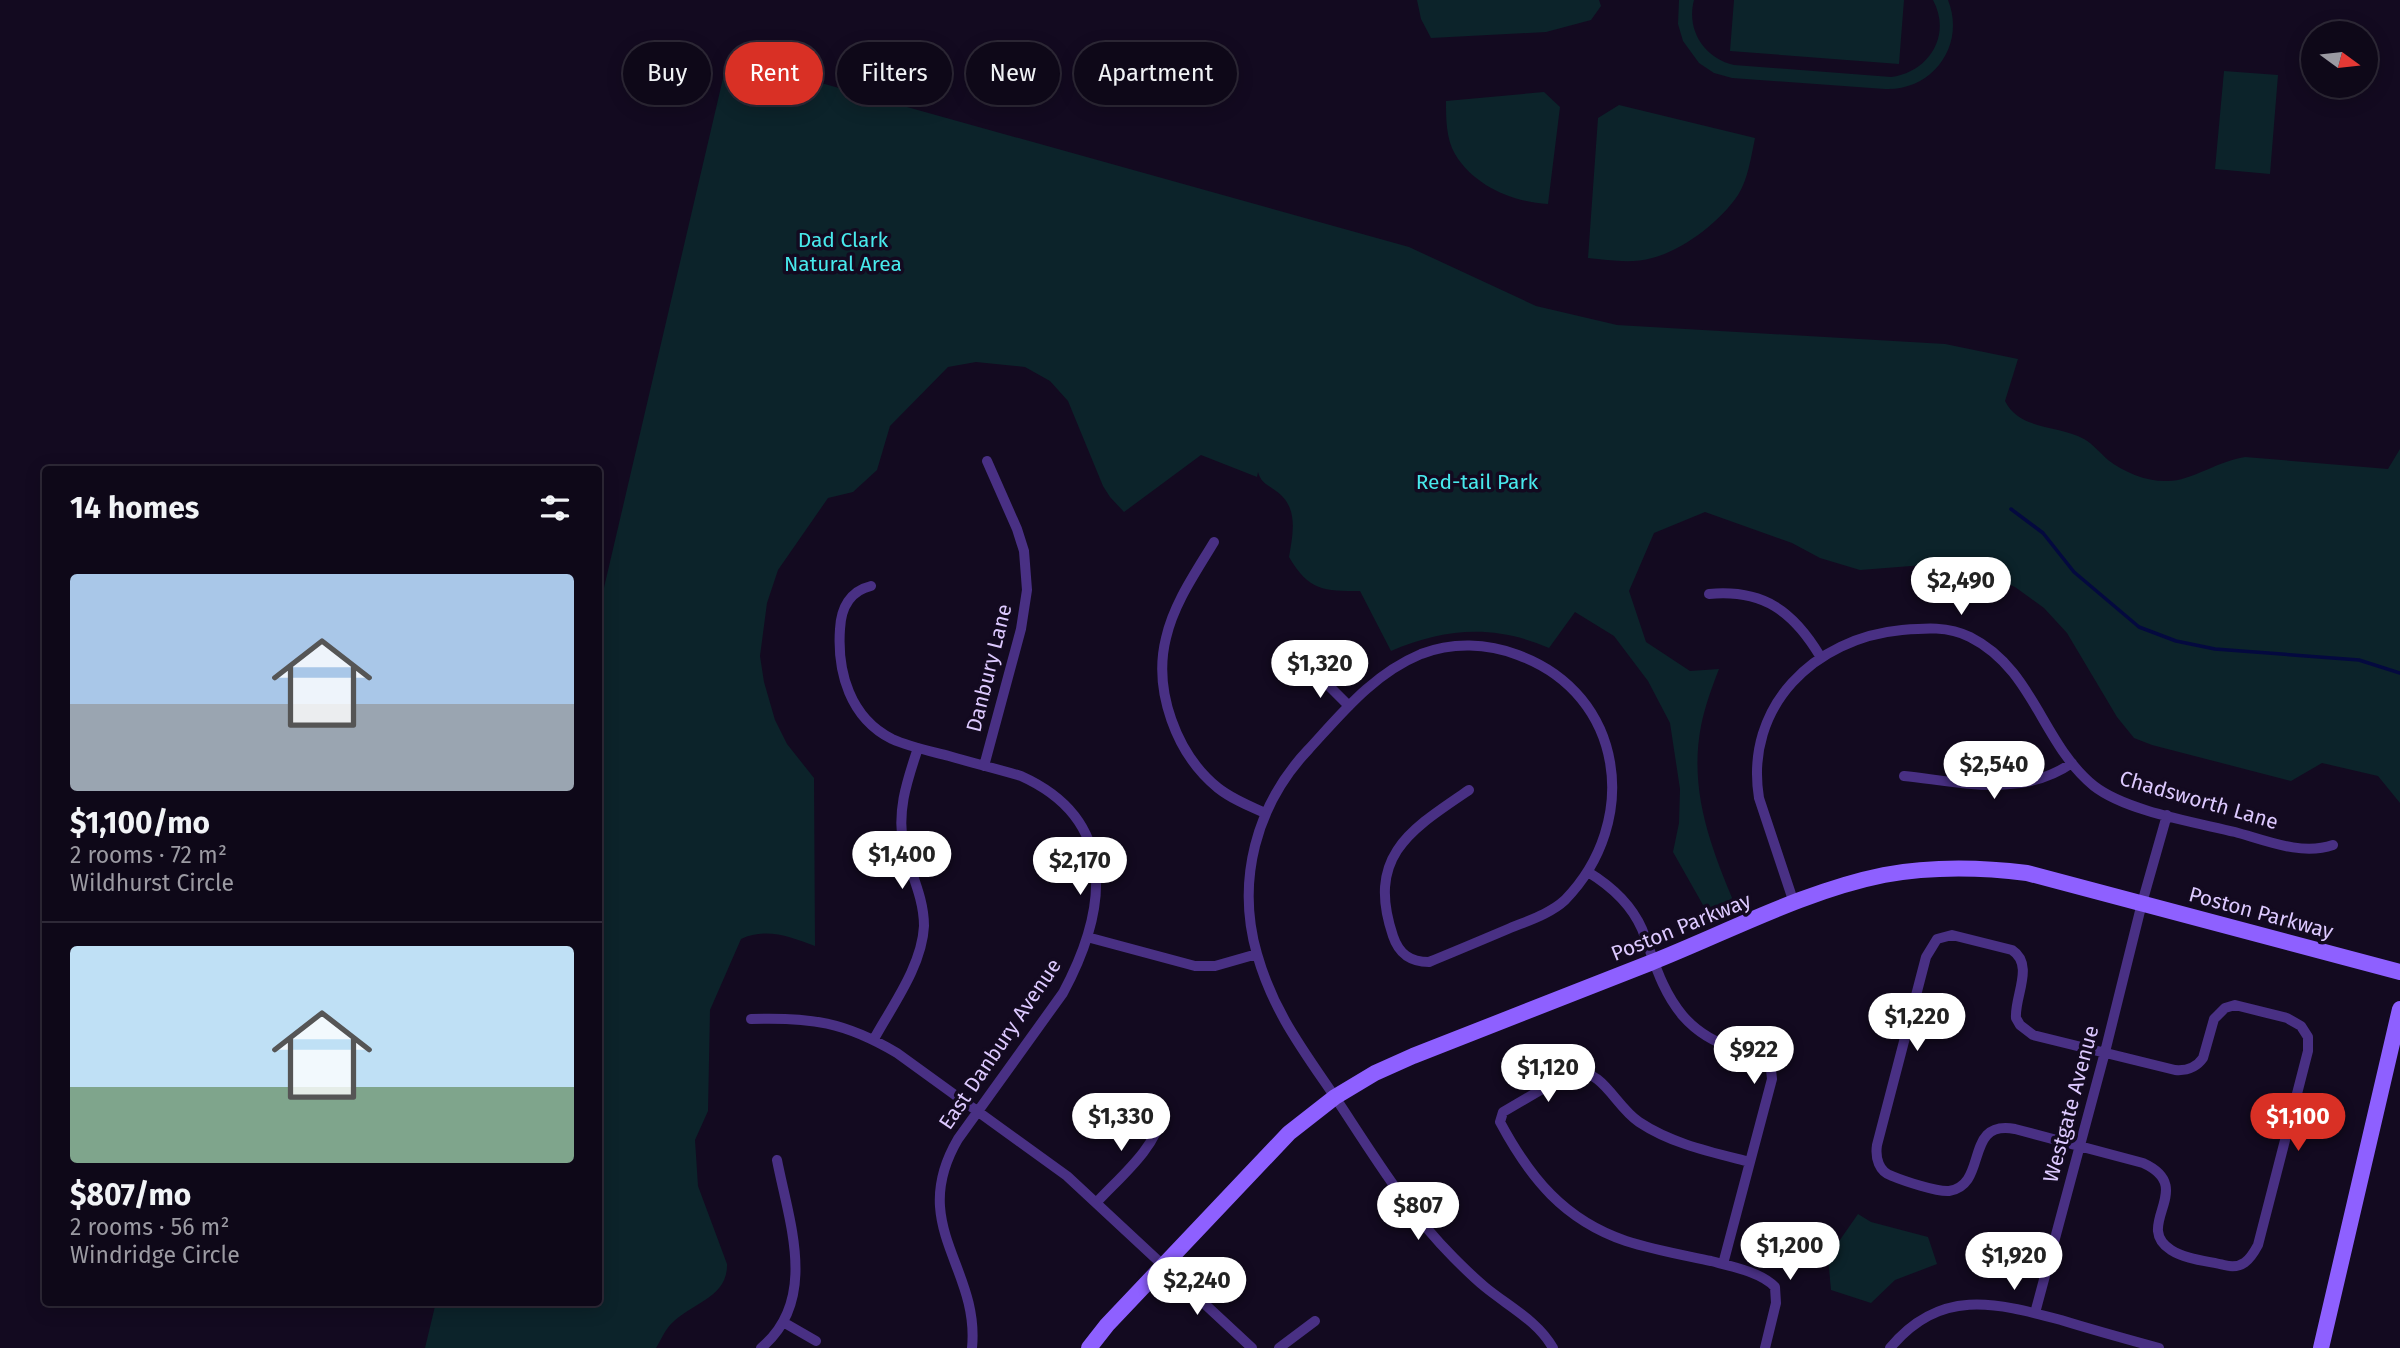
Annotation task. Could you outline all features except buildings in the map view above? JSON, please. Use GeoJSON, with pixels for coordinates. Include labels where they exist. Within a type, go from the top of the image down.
{"type":"FeatureCollection","features":[{"type":"Feature","properties":{"kind":"street","name":"Danbury Lane"},"geometry":{"type":"LineString","coordinates":[[984,766],[1021,629],[1027,590],[1020,540],[987,461]]}},
{"type":"Feature","properties":{"kind":"street"},"geometry":{"type":"LineString","coordinates":[[1214,542],[1175,611],[1166,636],[1164,691],[1177,733],[1192,760],[1218,788],[1237,801],[1265,813]]}},
{"type":"Feature","properties":{"kind":"street","name":"East Danbury Avenue"},"geometry":{"type":"LineString","coordinates":[[872,586],[854,594],[844,607],[840,621],[841,671],[848,692],[859,710],[892,739],[1038,783],[1059,799],[1079,823],[1093,852],[1097,873],[1096,901],[1076,969],[1063,993],[947,1157],[942,1174],[938,1203],[941,1223],[968,1307],[972,1348]]}},
{"type":"Feature","properties":{"kind":"street"},"geometry":{"type":"LineString","coordinates":[[1709,594],[1754,596],[1774,606],[1801,627],[1820,656]]}},
{"type":"Feature","properties":{"kind":"street","name":"Chadsworth Lane"},"geometry":{"type":"LineString","coordinates":[[1794,903],[1759,798],[1757,771],[1765,732],[1776,704],[1794,680],[1820,656],[1843,644],[1877,632],[1936,628],[1967,635],[1988,647],[2010,666],[2072,763],[2093,785],[2111,797],[2168,815],[2295,847],[2319,850],[2333,845]]}},
{"type":"Feature","properties":{"kind":"street"},"geometry":{"type":"LineString","coordinates":[[1469,790],[1406,837],[1390,865],[1384,885],[1384,900],[1397,946],[1406,956],[1417,962],[1429,962],[1534,919],[1562,902],[1588,872],[1609,824],[1613,794],[1611,762],[1594,719],[1578,696],[1555,674],[1525,657],[1476,645],[1445,648],[1418,656],[1385,672],[1294,765],[1265,813],[1252,856],[1249,884],[1250,919],[1257,954],[1287,1028],[1384,1172],[1452,1256],[1483,1286],[1532,1322],[1553,1348]]}},
{"type":"Feature","properties":{"kind":"street"},"geometry":{"type":"LineString","coordinates":[[1314,671],[1349,706]]}},
{"type":"Feature","properties":{"kind":"street"},"geometry":{"type":"LineString","coordinates":[[874,1039],[916,959],[922,937],[923,906],[905,849],[901,817],[902,800],[918,748]]}},
{"type":"Feature","properties":{"kind":"street"},"geometry":{"type":"LineString","coordinates":[[1904,776],[2005,786],[2025,784],[2049,776],[2072,763]]}},
{"type":"Feature","properties":{"kind":"street","name":"Westgate Avenue"},"geometry":{"type":"LineString","coordinates":[[2035,1313],[2142,903],[2168,815]]}},
{"type":"Feature","properties":{"kind":"street","name":"Poston Parkway"},"geometry":{"type":"LineString","coordinates":[[1089,1348],[1107,1325],[1289,1133],[1335,1097],[1375,1073],[1794,903],[1884,875],[1967,867],[2027,873],[2400,972]]}},
{"type":"Feature","properties":{"kind":"street"},"geometry":{"type":"LineString","coordinates":[[1588,872],[1609,884],[1631,911],[1641,929],[1652,962],[1674,1005],[1686,1020],[1716,1042],[1764,1056],[1771,1065],[1772,1079],[1723,1264]]}},
{"type":"Feature","properties":{"kind":"street"},"geometry":{"type":"LineString","coordinates":[[1952,935],[2012,950],[2018,954],[2023,968],[2015,1011],[2020,1025],[2033,1035],[2175,1070],[2192,1068],[2203,1058],[2214,1018],[2225,1008],[2235,1005],[2287,1018],[2301,1026],[2309,1043],[2258,1245],[2245,1263],[2228,1267],[2170,1249],[2164,1244],[2158,1231],[2166,1193],[2166,1181],[2162,1174],[2143,1163],[2080,1147],[2015,1129],[2000,1128],[1987,1134],[1983,1140],[1968,1181],[1948,1191],[1888,1175],[1880,1167],[1877,1145],[1926,957],[1933,943],[1943,936],[1952,935]]}},
{"type":"Feature","properties":{"kind":"street"},"geometry":{"type":"LineString","coordinates":[[1087,937],[1195,966],[1215,966],[1257,954]]}},
{"type":"Feature","properties":{"kind":"street"},"geometry":{"type":"LineString","coordinates":[[2321,1348],[2400,1009]]}},
{"type":"Feature","properties":{"kind":"street"},"geometry":{"type":"LineString","coordinates":[[751,1019],[796,1018],[822,1021],[874,1039],[1067,1176],[1251,1348]]}},
{"type":"Feature","properties":{"kind":"street"},"geometry":{"type":"LineString","coordinates":[[1750,1162],[1665,1137],[1626,1112],[1596,1076],[1584,1071],[1573,1071],[1503,1112],[1500,1122],[1515,1151],[1538,1184],[1578,1218],[1627,1241],[1723,1264],[1769,1281],[1775,1287],[1776,1303],[1765,1348]]}},
{"type":"Feature","properties":{"kind":"street"},"geometry":{"type":"LineString","coordinates":[[1097,1202],[1153,1139],[1163,1113]]}},
{"type":"Feature","properties":{"kind":"street"},"geometry":{"type":"LineString","coordinates":[[761,1348],[783,1322],[795,1289],[797,1267],[777,1160]]}},
{"type":"Feature","properties":{"kind":"street"},"geometry":{"type":"LineString","coordinates":[[1890,1348],[1904,1331],[1920,1319],[1938,1310],[1964,1304],[2000,1305],[2159,1348]]}},
{"type":"Feature","properties":{"kind":"street"},"geometry":{"type":"LineString","coordinates":[[1279,1348],[1315,1321]]}},
{"type":"Feature","properties":{"kind":"street"},"geometry":{"type":"LineString","coordinates":[[783,1322],[816,1341]]}},
{"type":"Feature","properties":{"kind":"green space"},"geometry":{"type":"Polygon","coordinates":[[[1417,0],[1599,0],[1601,6],[1591,20],[1546,32],[1431,38],[1421,19],[1417,0]]]}},
{"type":"Feature","properties":{"kind":"green space"},"geometry":{"type":"Polygon","coordinates":[[[1679,0],[1694,0],[1693,22],[1700,41],[1714,56],[1734,65],[1891,77],[1904,74],[1926,60],[1938,38],[1940,26],[1933,0],[1948,0],[1952,33],[1949,48],[1931,74],[1902,88],[1732,78],[1714,73],[1699,63],[1683,41],[1678,24],[1679,0]]]}},
{"type":"Feature","properties":{"kind":"green space"},"geometry":{"type":"Polygon","coordinates":[[[1734,0],[1904,0],[1899,64],[1730,51],[1734,0]]]}},
{"type":"Feature","properties":{"kind":"green space","name":"Dad Clark Natural Area"},"geometry":{"type":"Polygon","coordinates":[[[725,70],[725,105],[823,105],[823,84],[837,87],[837,105],[900,105],[1409,247],[1536,306],[1617,325],[1945,344],[2018,359],[2005,401],[2012,411],[2029,422],[2084,439],[2115,465],[2145,478],[2177,480],[2245,457],[2388,469],[2400,449],[2400,803],[2378,776],[2322,763],[2291,781],[2134,738],[2117,717],[2067,633],[2044,608],[2015,587],[1984,574],[1953,566],[1924,565],[1860,570],[1820,558],[1792,543],[1705,512],[1654,533],[1629,591],[1646,642],[1690,671],[1719,669],[1701,726],[1698,775],[1705,822],[1739,914],[1708,926],[1697,926],[1703,905],[1673,852],[1679,823],[1680,789],[1670,723],[1648,681],[1614,636],[1575,612],[1549,648],[1509,635],[1470,632],[1431,637],[1391,651],[1360,591],[1318,587],[1303,577],[1296,568],[1289,557],[1293,521],[1288,505],[1283,497],[1263,481],[1258,472],[1257,477],[1201,455],[1124,512],[1103,486],[1068,401],[1050,381],[1025,367],[976,362],[948,367],[890,426],[877,470],[853,492],[828,498],[778,570],[767,603],[760,656],[764,682],[775,720],[787,744],[814,778],[815,946],[769,934],[750,935],[741,939],[710,1010],[708,1111],[695,1140],[698,1186],[727,1264],[721,1285],[707,1299],[671,1324],[656,1348],[425,1348],[435,1306],[602,1306],[602,596],[725,70]]]}},
{"type":"Feature","properties":{"kind":"green space"},"geometry":{"type":"Polygon","coordinates":[[[2224,71],[2278,75],[2270,174],[2215,169],[2224,71]]]}},
{"type":"Feature","properties":{"kind":"green space"},"geometry":{"type":"Polygon","coordinates":[[[1544,92],[1560,107],[1548,204],[1508,196],[1473,175],[1452,148],[1446,114],[1446,101],[1544,92]]]}},
{"type":"Feature","properties":{"kind":"green space"},"geometry":{"type":"Polygon","coordinates":[[[1619,105],[1755,138],[1744,182],[1738,195],[1722,215],[1700,234],[1676,249],[1644,260],[1588,258],[1598,118],[1619,105]]]}},
{"type":"Feature","properties":{"kind":"green space"},"geometry":{"type":"Polygon","coordinates":[[[1858,1214],[1871,1222],[1928,1237],[1937,1264],[1895,1280],[1871,1303],[1831,1290],[1828,1257],[1858,1214]]]}},
{"type":"Feature","properties":{"kind":"waterway"},"geometry":{"type":"LineString","coordinates":[[2011,509],[2043,533],[2074,572],[2139,627],[2176,641],[2215,649],[2359,660],[2400,673]]}},
{"type":"Feature","properties":{"kind":"park label","name":"Red-tail Park"},"geometry":{"type":"Point","coordinates":[1477,482]}}]}
